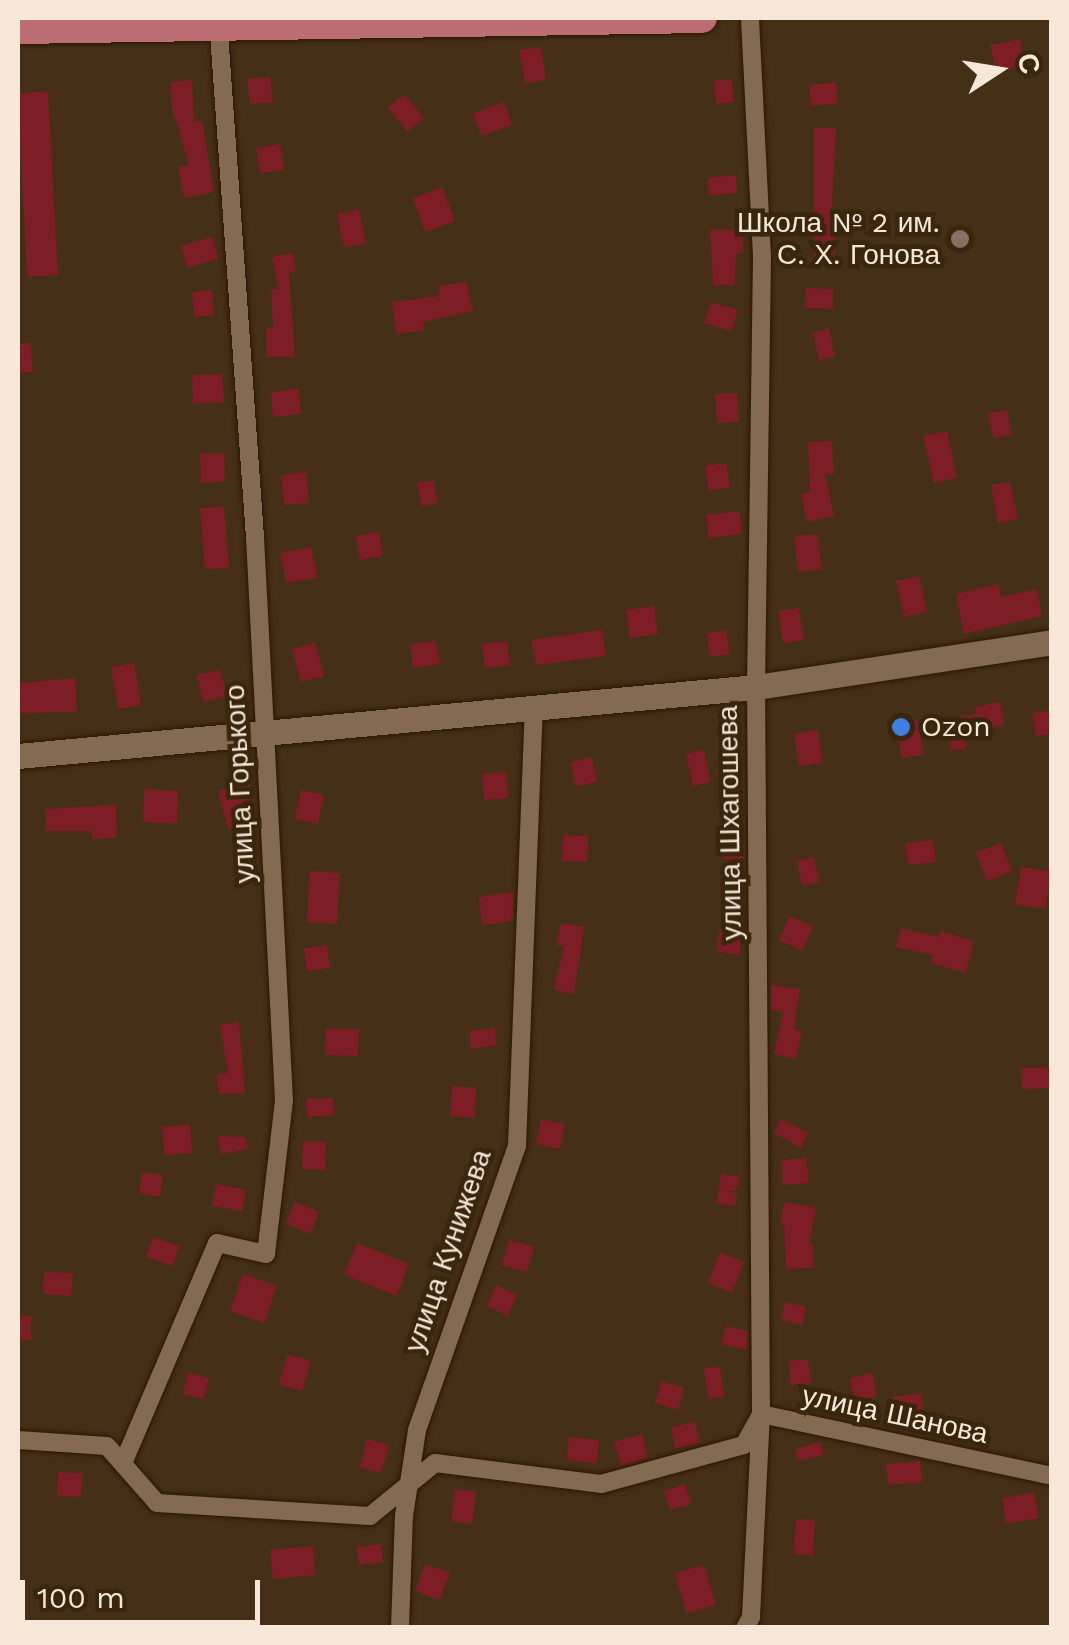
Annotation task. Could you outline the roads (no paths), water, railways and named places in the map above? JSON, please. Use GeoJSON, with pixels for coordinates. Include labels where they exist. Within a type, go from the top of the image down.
{"type":"FeatureCollection","features":[{"type":"Feature","properties":{"kind":"highway"},"geometry":{"type":"LineString","coordinates":[[18,30],[218,21],[702,18]]}},
{"type":"Feature","properties":{"kind":"street","name":"улица Шхагошева"},"geometry":{"type":"LineString","coordinates":[[746,1628],[751,1617],[761,1414],[756,687],[762,256],[750,18]]}},
{"type":"Feature","properties":{"kind":"street","name":"улица Горького"},"geometry":{"type":"LineString","coordinates":[[124,1462],[218,1243],[266,1254],[284,1100],[265,734],[218,21]]}},
{"type":"Feature","properties":{"kind":"street"},"geometry":{"type":"LineString","coordinates":[[18,756],[756,687],[1052,642]]}},
{"type":"Feature","properties":{"kind":"street","name":"улица Кунижева"},"geometry":{"type":"LineString","coordinates":[[400,1628],[409,1484],[417,1430],[516,1146],[534,710]]}},
{"type":"Feature","properties":{"kind":"street","name":"улица Шанова"},"geometry":{"type":"LineString","coordinates":[[18,1440],[107,1446],[157,1502],[370,1516],[434,1463],[601,1484],[744,1445],[761,1414],[1052,1476]]}},
{"type":"Feature","properties":{"kind":"place","name":"Школа № 2 им. С. Х. Гонова"},"geometry":{"type":"Point","coordinates":[960,239]}},
{"type":"Feature","properties":{"kind":"place","name":"Ozon"},"geometry":{"type":"Point","coordinates":[901,727]}}]}
